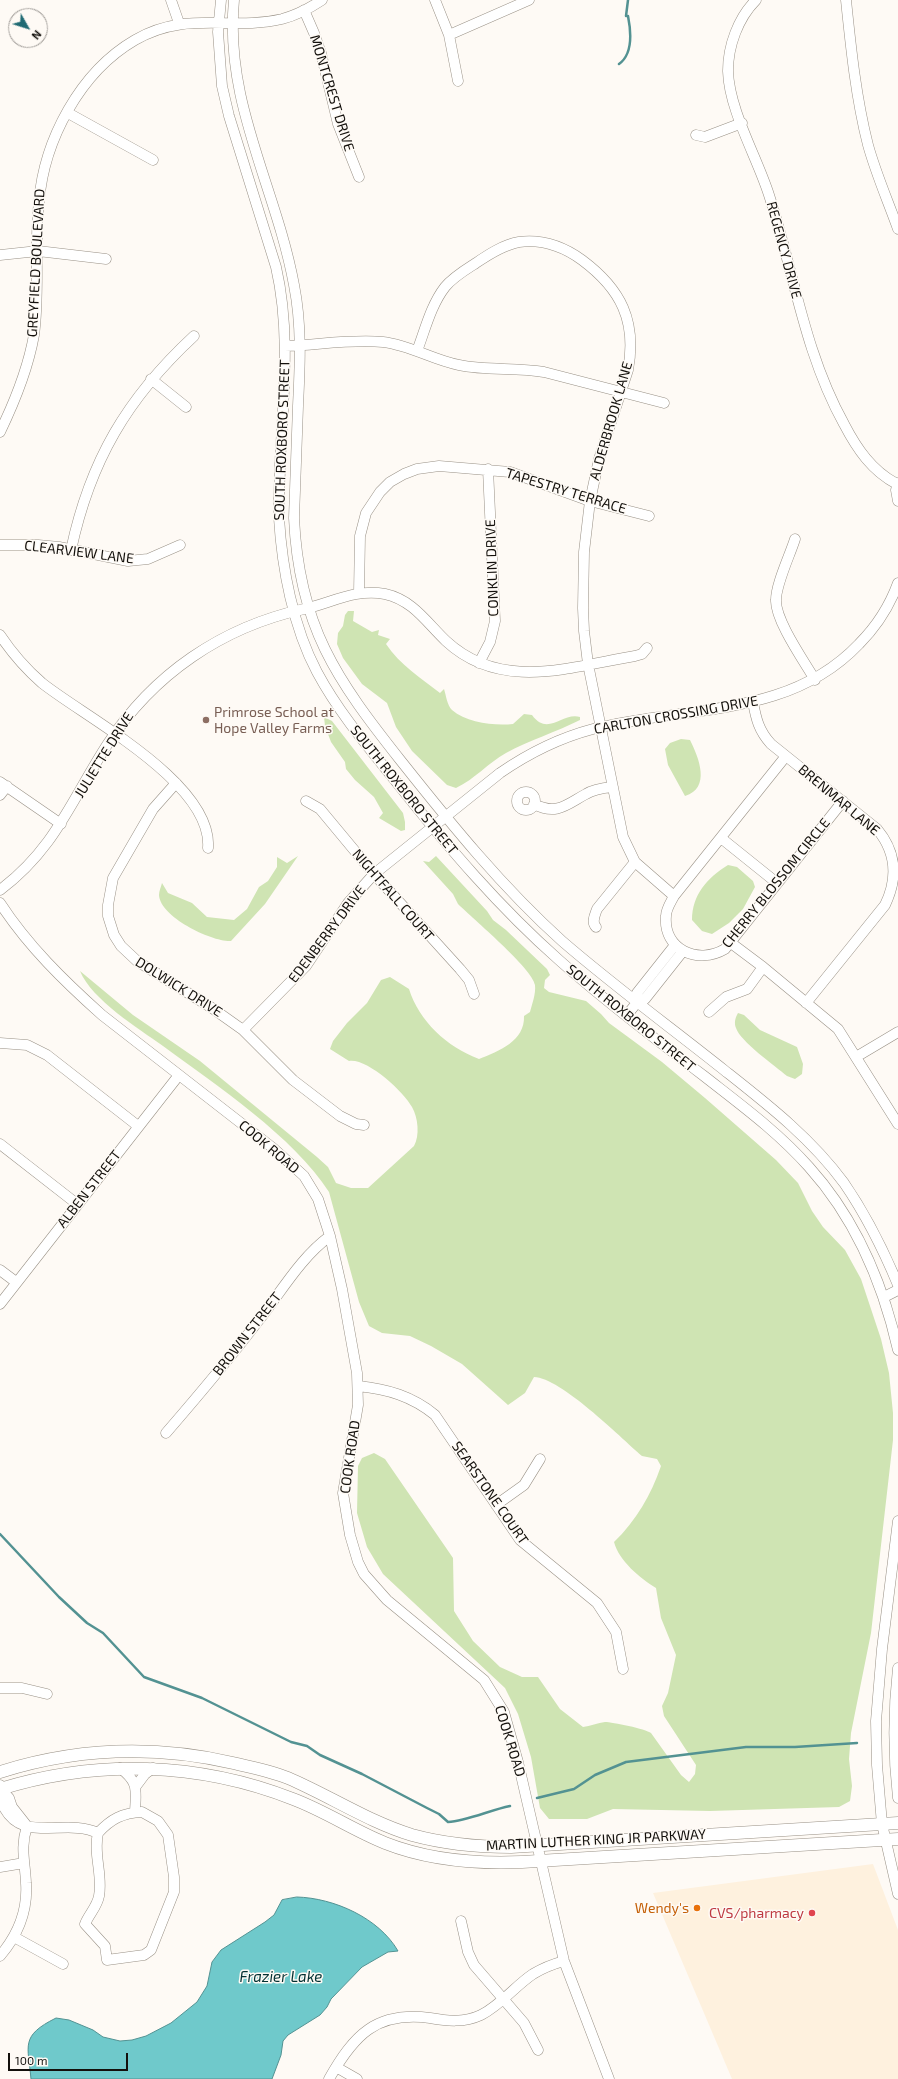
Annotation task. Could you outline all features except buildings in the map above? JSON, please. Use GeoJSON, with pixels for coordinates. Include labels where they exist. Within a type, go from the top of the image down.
{"type":"FeatureCollection","features":[{"type":"Feature","properties":{"kind":"main road","name":"MARTIN LUTHER KING JR PARKWAY"},"geometry":{"type":"LineString","coordinates":[[0,1772],[90,1753],[122,1750],[187,1754],[250,1766],[287,1778],[389,1826],[436,1841],[483,1847],[898,1823]]}},
{"type":"Feature","properties":{"kind":"main road","name":"MARTIN LUTHER KING JR PARKWAY"},"geometry":{"type":"LineString","coordinates":[[0,1788],[71,1773],[120,1768],[153,1768],[203,1774],[260,1787],[311,1806],[385,1843],[422,1854],[481,1862],[539,1861],[898,1839]]}},
{"type":"Feature","properties":{"kind":"street"},"geometry":{"type":"LineString","coordinates":[[171,0],[179,23]]}},
{"type":"Feature","properties":{"kind":"street","name":"SOUTH ROXBORO STREET"},"geometry":{"type":"LineString","coordinates":[[221,0],[219,22],[219,61],[222,86],[229,116],[277,274],[285,328],[279,518],[293,612],[306,650],[329,693],[370,750],[432,827],[479,882],[518,922],[564,965],[763,1122],[810,1169],[829,1192],[848,1221],[871,1266],[884,1297],[898,1350]]}},
{"type":"Feature","properties":{"kind":"street","name":"SOUTH ROXBORO STREET"},"geometry":{"type":"LineString","coordinates":[[234,0],[232,48],[236,78],[244,115],[287,254],[296,297],[300,346],[294,518],[300,572],[308,608],[325,652],[338,676],[381,735],[481,858],[532,912],[565,943],[774,1109],[802,1135],[843,1183],[865,1216],[879,1242],[898,1285]]}},
{"type":"Feature","properties":{"kind":"street"},"geometry":{"type":"LineString","coordinates":[[219,22],[281,19],[304,10],[322,0]]}},
{"type":"Feature","properties":{"kind":"street"},"geometry":{"type":"LineString","coordinates":[[435,0],[449,35],[458,81]]}},
{"type":"Feature","properties":{"kind":"street"},"geometry":{"type":"LineString","coordinates":[[449,35],[529,0]]}},
{"type":"Feature","properties":{"kind":"street","name":"REGENCY DRIVE"},"geometry":{"type":"LineString","coordinates":[[756,0],[740,22],[729,54],[728,71],[731,91],[781,234],[808,340],[823,384],[837,412],[863,456],[879,472],[898,484]]}},
{"type":"Feature","properties":{"kind":"street"},"geometry":{"type":"LineString","coordinates":[[846,0],[861,118],[879,180],[898,229]]}},
{"type":"Feature","properties":{"kind":"street","name":"MONTCREST DRIVE"},"geometry":{"type":"LineString","coordinates":[[304,10],[321,53],[338,124],[359,176]]}},
{"type":"Feature","properties":{"kind":"street","name":"GREYFIELD BOULEVARD"},"geometry":{"type":"LineString","coordinates":[[0,432],[23,378],[33,336],[38,251],[37,220],[42,176],[49,154],[68,113],[96,71],[119,50],[150,32],[179,23],[219,22]]}},
{"type":"Feature","properties":{"kind":"street"},"geometry":{"type":"LineString","coordinates":[[68,113],[153,160]]}},
{"type":"Feature","properties":{"kind":"street"},"geometry":{"type":"LineString","coordinates":[[696,136],[705,138],[742,123]]}},
{"type":"Feature","properties":{"kind":"street","name":"ALDERBROOK LANE"},"geometry":{"type":"LineString","coordinates":[[417,351],[437,301],[444,288],[454,278],[504,246],[518,243],[539,242],[556,246],[574,254],[597,271],[613,288],[622,303],[627,316],[631,341],[628,370],[599,459],[590,501],[584,552],[583,608],[588,664],[623,837],[635,862]]}},
{"type":"Feature","properties":{"kind":"street"},"geometry":{"type":"LineString","coordinates":[[0,255],[38,251],[106,258]]}},
{"type":"Feature","properties":{"kind":"street"},"geometry":{"type":"LineString","coordinates":[[70,550],[83,498],[100,456],[122,417],[151,379],[194,336]]}},
{"type":"Feature","properties":{"kind":"street"},"geometry":{"type":"LineString","coordinates":[[285,346],[382,342],[395,344],[457,365],[482,369],[537,371],[664,403]]}},
{"type":"Feature","properties":{"kind":"street"},"geometry":{"type":"LineString","coordinates":[[151,379],[186,407]]}},
{"type":"Feature","properties":{"kind":"street","name":"TAPESTRY TERRACE"},"geometry":{"type":"LineString","coordinates":[[359,593],[362,524],[372,503],[380,492],[404,474],[426,467],[439,466],[510,472],[590,501],[649,516]]}},
{"type":"Feature","properties":{"kind":"street","name":"CONKLIN DRIVE"},"geometry":{"type":"LineString","coordinates":[[479,664],[490,642],[495,621],[488,470]]}},
{"type":"Feature","properties":{"kind":"street"},"geometry":{"type":"LineString","coordinates":[[898,484],[896,490],[898,501]]}},
{"type":"Feature","properties":{"kind":"street"},"geometry":{"type":"LineString","coordinates":[[795,539],[776,595],[776,608],[782,622],[815,680]]}},
{"type":"Feature","properties":{"kind":"street","name":"CLEARVIEW LANE"},"geometry":{"type":"LineString","coordinates":[[0,545],[38,545],[128,561],[148,559],[180,545]]}},
{"type":"Feature","properties":{"kind":"street","name":"CARLTON CROSSING DRIVE"},"geometry":{"type":"LineString","coordinates":[[432,827],[521,758],[565,737],[601,727],[753,702],[786,693],[815,680],[840,662],[865,638],[888,605],[898,583]]}},
{"type":"Feature","properties":{"kind":"street","name":"JULIETTE DRIVE"},"geometry":{"type":"LineString","coordinates":[[0,890],[35,860],[61,824],[116,733],[146,695],[181,663],[213,643],[239,630],[293,612],[359,593],[386,594],[410,604],[457,651],[479,664],[493,669],[524,673],[639,655],[647,648]]}},
{"type":"Feature","properties":{"kind":"street"},"geometry":{"type":"LineString","coordinates":[[0,635],[14,655],[43,683],[146,755],[176,783],[199,814],[207,834],[208,848]]}},
{"type":"Feature","properties":{"kind":"street","name":"BRENMAR LANE"},"geometry":{"type":"LineString","coordinates":[[753,702],[756,721],[761,733],[771,744],[871,823],[883,836],[893,858],[894,883],[883,908],[806,1003]]}},
{"type":"Feature","properties":{"kind":"street"},"geometry":{"type":"LineString","coordinates":[[626,1015],[638,1001],[637,993],[679,948],[669,935],[666,924],[667,909],[674,896],[786,756]]}},
{"type":"Feature","properties":{"kind":"street","name":"DOLWICK DRIVE"},"geometry":{"type":"LineString","coordinates":[[176,783],[153,808],[113,878],[108,905],[112,928],[121,946],[137,961],[212,1008],[243,1030],[293,1080],[340,1116],[352,1122],[364,1125]]}},
{"type":"Feature","properties":{"kind":"street"},"geometry":{"type":"LineString","coordinates":[[0,795],[3,784],[61,824]]}},
{"type":"Feature","properties":{"kind":"street"},"geometry":{"type":"LineString","coordinates":[[534,804],[546,809],[561,808],[594,790],[613,787]]}},
{"type":"Feature","properties":{"kind":"street","name":"NIGHTFALL COURT"},"geometry":{"type":"LineString","coordinates":[[306,801],[320,809],[374,874],[460,969],[469,980],[474,994]]}},
{"type":"Feature","properties":{"kind":"street","name":"CHERRY BLOSSOM CIRCLE"},"geometry":{"type":"LineString","coordinates":[[679,948],[694,956],[711,956],[724,949],[731,943],[843,801]]}},
{"type":"Feature","properties":{"kind":"street","name":"EDENBERRY DRIVE"},"geometry":{"type":"LineString","coordinates":[[243,1030],[306,966],[348,903],[374,874],[432,827]]}},
{"type":"Feature","properties":{"kind":"street"},"geometry":{"type":"LineString","coordinates":[[721,838],[777,883]]}},
{"type":"Feature","properties":{"kind":"street"},"geometry":{"type":"LineString","coordinates":[[596,927],[594,917],[598,909],[635,862],[674,896]]}},
{"type":"Feature","properties":{"kind":"street","name":"COOK ROAD"},"geometry":{"type":"LineString","coordinates":[[0,903],[30,944],[78,994],[273,1148],[304,1176],[318,1199],[330,1236],[342,1289],[358,1386],[357,1412],[346,1463],[343,1493],[350,1535],[358,1562],[364,1574],[387,1600],[474,1671],[491,1689],[504,1712],[518,1762],[539,1861],[564,1961],[609,2079]]}},
{"type":"Feature","properties":{"kind":"street"},"geometry":{"type":"LineString","coordinates":[[731,943],[763,967],[838,1029],[898,1124]]}},
{"type":"Feature","properties":{"kind":"street"},"geometry":{"type":"LineString","coordinates":[[709,1012],[726,997],[747,989],[763,967]]}},
{"type":"Feature","properties":{"kind":"street"},"geometry":{"type":"LineString","coordinates":[[856,1058],[898,1032]]}},
{"type":"Feature","properties":{"kind":"street"},"geometry":{"type":"LineString","coordinates":[[0,1043],[27,1045],[47,1055],[138,1126]]}},
{"type":"Feature","properties":{"kind":"street","name":"ALBEN STREET"},"geometry":{"type":"LineString","coordinates":[[0,1304],[179,1075]]}},
{"type":"Feature","properties":{"kind":"street"},"geometry":{"type":"LineString","coordinates":[[0,1144],[77,1204]]}},
{"type":"Feature","properties":{"kind":"street","name":"BROWN STREET"},"geometry":{"type":"LineString","coordinates":[[166,1433],[234,1353],[305,1259],[321,1242],[330,1236]]}},
{"type":"Feature","properties":{"kind":"street"},"geometry":{"type":"LineString","coordinates":[[0,1270],[16,1282]]}},
{"type":"Feature","properties":{"kind":"street"},"geometry":{"type":"LineString","coordinates":[[884,1297],[898,1290]]}},
{"type":"Feature","properties":{"kind":"street","name":"SEARSTONE COURT"},"geometry":{"type":"LineString","coordinates":[[358,1386],[396,1392],[421,1404],[435,1415],[520,1540],[597,1603],[616,1632],[623,1670]]}},
{"type":"Feature","properties":{"kind":"street"},"geometry":{"type":"LineString","coordinates":[[496,1505],[524,1485],[540,1459]]}},
{"type":"Feature","properties":{"kind":"street"},"geometry":{"type":"LineString","coordinates":[[898,1521],[882,1649],[876,1721],[877,1765],[882,1824],[898,1894]]}},
{"type":"Feature","properties":{"kind":"street"},"geometry":{"type":"LineString","coordinates":[[898,1668],[893,1727],[894,1767],[898,1798]]}},
{"type":"Feature","properties":{"kind":"street"},"geometry":{"type":"LineString","coordinates":[[0,1688],[22,1688],[47,1694]]}},
{"type":"Feature","properties":{"kind":"street"},"geometry":{"type":"LineString","coordinates":[[120,1768],[129,1775],[136,1786]]}},
{"type":"Feature","properties":{"kind":"street"},"geometry":{"type":"LineString","coordinates":[[135,1812],[136,1786],[145,1774],[153,1768]]}},
{"type":"Feature","properties":{"kind":"street"},"geometry":{"type":"LineString","coordinates":[[0,1788],[1,1801],[14,1821],[35,1828],[82,1828],[98,1833]]}},
{"type":"Feature","properties":{"kind":"street"},"geometry":{"type":"LineString","coordinates":[[135,1812],[150,1815],[158,1821],[168,1835],[174,1877],[174,1892],[151,1950],[144,1956],[107,1960],[105,1946],[86,1924],[88,1915],[96,1906],[99,1895],[96,1861],[98,1833],[110,1820],[121,1815],[135,1812]]}},
{"type":"Feature","properties":{"kind":"street"},"geometry":{"type":"LineString","coordinates":[[0,1956],[14,1937],[21,1922],[26,1902],[27,1884],[23,1839],[27,1826]]}},
{"type":"Feature","properties":{"kind":"street"},"geometry":{"type":"LineString","coordinates":[[0,1868],[24,1863]]}},
{"type":"Feature","properties":{"kind":"street"},"geometry":{"type":"LineString","coordinates":[[461,1921],[470,1959],[524,2023],[538,2050]]}},
{"type":"Feature","properties":{"kind":"street"},"geometry":{"type":"LineString","coordinates":[[14,1937],[63,1964]]}},
{"type":"Feature","properties":{"kind":"street"},"geometry":{"type":"LineString","coordinates":[[329,2079],[349,2048],[364,2033],[385,2020],[407,2016],[448,2021],[464,2020],[480,2015],[503,1999],[534,1973],[564,1961]]}},
{"type":"Feature","properties":{"kind":"street"},"geometry":{"type":"LineString","coordinates":[[336,2067],[357,2079]]}},
{"type":"Feature","properties":{"kind":"shaded area"},"geometry":{"type":"Polygon","coordinates":[[[873,1864],[898,1930],[898,2079],[732,2079],[653,1893],[873,1864]]]}},
{"type":"Feature","properties":{"kind":"green space"},"geometry":{"type":"Polygon","coordinates":[[[348,611],[354,611],[353,621],[372,632],[379,630],[378,635],[390,639],[386,644],[392,652],[411,671],[440,693],[444,689],[450,708],[465,718],[490,724],[513,724],[524,714],[532,715],[544,724],[549,724],[573,716],[580,717],[580,720],[506,753],[456,788],[447,785],[412,751],[396,727],[387,703],[362,684],[343,658],[337,644],[338,633],[343,626],[345,615],[348,611]]]}},
{"type":"Feature","properties":{"kind":"green space"},"geometry":{"type":"Polygon","coordinates":[[[324,717],[332,721],[403,813],[405,830],[401,831],[379,818],[383,813],[374,797],[355,780],[346,769],[345,762],[331,742],[325,726],[324,717]]]}},
{"type":"Feature","properties":{"kind":"green space"},"geometry":{"type":"Polygon","coordinates":[[[681,739],[690,740],[697,755],[701,772],[698,786],[693,792],[685,796],[668,765],[665,749],[670,743],[681,739]]]}},
{"type":"Feature","properties":{"kind":"green space"},"geometry":{"type":"Polygon","coordinates":[[[298,856],[265,904],[231,941],[212,937],[188,927],[168,912],[159,895],[162,883],[168,893],[192,903],[207,917],[234,920],[247,909],[259,887],[268,881],[277,867],[277,857],[287,863],[298,856]]]}},
{"type":"Feature","properties":{"kind":"green space"},"geometry":{"type":"Polygon","coordinates":[[[436,856],[487,911],[493,920],[506,930],[547,969],[550,975],[545,980],[544,988],[549,992],[586,1001],[609,1023],[662,1062],[776,1160],[798,1183],[812,1211],[823,1227],[845,1250],[861,1279],[881,1339],[889,1373],[893,1413],[893,1440],[871,1633],[851,1733],[849,1759],[852,1786],[850,1801],[839,1807],[710,1811],[613,1809],[587,1819],[549,1819],[540,1808],[531,1757],[518,1714],[505,1688],[383,1574],[367,1547],[357,1513],[358,1466],[362,1458],[374,1453],[385,1459],[453,1558],[454,1611],[473,1641],[500,1667],[522,1677],[538,1677],[560,1709],[583,1727],[602,1722],[609,1722],[648,1731],[651,1733],[681,1775],[689,1782],[695,1774],[696,1765],[664,1716],[662,1706],[668,1693],[676,1655],[661,1618],[656,1588],[637,1574],[625,1562],[620,1556],[614,1542],[622,1534],[642,1507],[653,1487],[661,1466],[657,1459],[642,1456],[605,1422],[574,1397],[545,1380],[534,1377],[525,1393],[508,1405],[462,1364],[431,1346],[410,1336],[382,1333],[369,1326],[359,1302],[329,1192],[314,1172],[296,1151],[253,1113],[105,1003],[86,982],[80,971],[133,1015],[200,1061],[317,1157],[328,1167],[336,1183],[351,1188],[368,1188],[414,1146],[418,1132],[416,1116],[407,1100],[384,1077],[357,1061],[349,1061],[330,1049],[333,1041],[347,1023],[367,1003],[381,980],[390,977],[409,989],[420,1012],[436,1032],[456,1048],[479,1059],[509,1044],[515,1038],[523,1025],[524,1016],[530,1012],[534,995],[535,985],[532,978],[524,968],[501,944],[458,904],[453,894],[423,861],[429,862],[436,856]]]}},
{"type":"Feature","properties":{"kind":"green space"},"geometry":{"type":"Polygon","coordinates":[[[728,865],[737,867],[753,881],[755,887],[743,909],[729,923],[712,934],[702,931],[692,920],[698,895],[707,882],[728,865]]]}},
{"type":"Feature","properties":{"kind":"green space"},"geometry":{"type":"Polygon","coordinates":[[[738,1013],[744,1015],[760,1030],[797,1047],[803,1064],[802,1074],[795,1079],[787,1076],[744,1040],[735,1024],[738,1013]]]}},
{"type":"Feature","properties":{"kind":"water","name":"Frazier Lake"},"geometry":{"type":"Polygon","coordinates":[[[297,1897],[326,1901],[354,1912],[379,1929],[390,1939],[398,1951],[388,1952],[362,1967],[331,1999],[327,2007],[320,2015],[288,2035],[283,2041],[281,2055],[272,2079],[31,2079],[28,2050],[29,2042],[31,2036],[36,2030],[44,2024],[56,2018],[69,2020],[93,2030],[103,2037],[120,2041],[132,2040],[146,2036],[171,2023],[197,2002],[207,1986],[212,1962],[221,1950],[274,1915],[282,1900],[297,1897]]]}},
{"type":"Feature","properties":{"kind":"waterway"},"geometry":{"type":"LineString","coordinates":[[619,64],[624,60],[630,42],[629,22],[628,16],[626,16],[628,0]]}},
{"type":"Feature","properties":{"kind":"waterway"},"geometry":{"type":"LineString","coordinates":[[0,1534],[59,1597],[87,1623],[103,1633],[144,1677],[202,1698],[291,1742],[307,1746],[320,1755],[362,1774],[439,1814],[448,1822],[463,1820],[510,1806]]}},
{"type":"Feature","properties":{"kind":"waterway"},"geometry":{"type":"LineString","coordinates":[[537,1798],[574,1789],[595,1775],[626,1762],[746,1747],[795,1747],[857,1743]]}},
{"type":"Feature","properties":{"kind":"place","name":"Primrose School at Hope Valley Farms"},"geometry":{"type":"Point","coordinates":[206,720]}},
{"type":"Feature","properties":{"kind":"place","name":"Wendy's"},"geometry":{"type":"Point","coordinates":[697,1908]}},
{"type":"Feature","properties":{"kind":"place","name":"CVS/pharmacy"},"geometry":{"type":"Point","coordinates":[812,1913]}}]}
